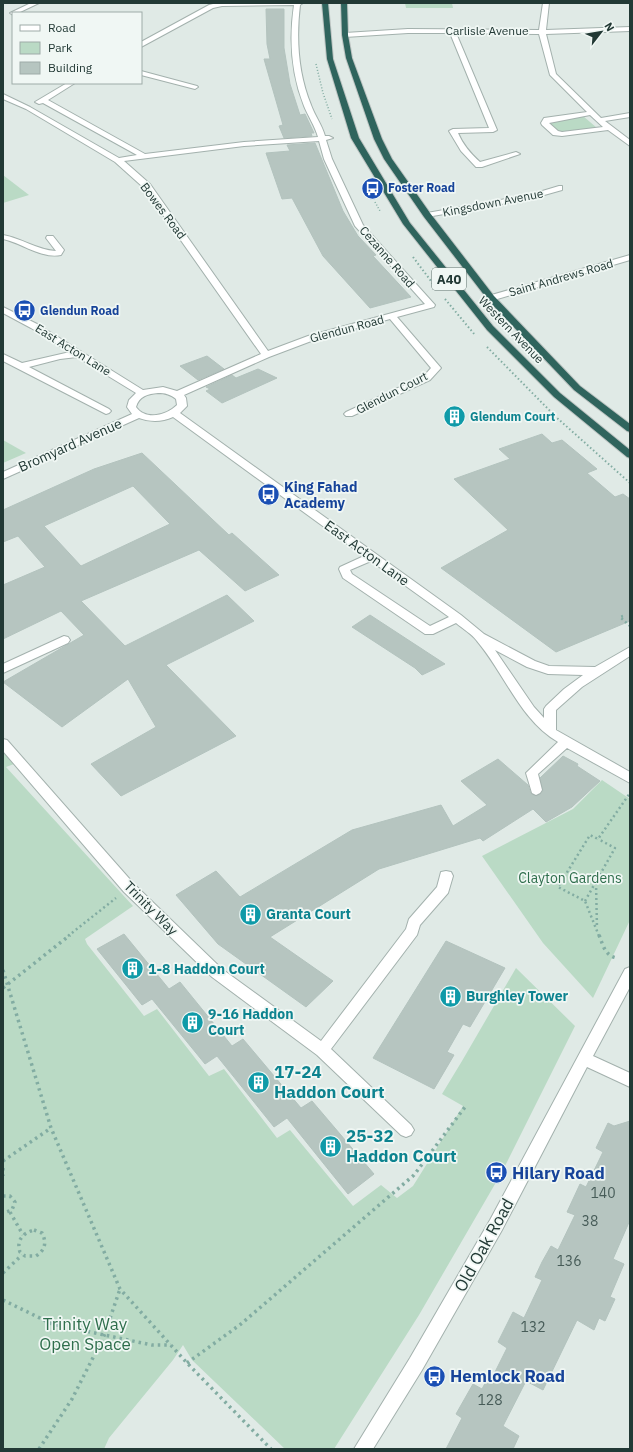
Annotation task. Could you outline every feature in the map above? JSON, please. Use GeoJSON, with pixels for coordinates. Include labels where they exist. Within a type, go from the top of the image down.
{"type":"FeatureCollection","features":[{"type":"Feature","properties":{"kind":"highway","name":"Western Avenue"},"geometry":{"type":"LineString","coordinates":[[326,3],[330,59],[355,138],[407,224],[490,328],[558,395],[630,455]]}},
{"type":"Feature","properties":{"kind":"highway","name":"Western Avenue"},"geometry":{"type":"LineString","coordinates":[[344,3],[345,35],[349,58],[378,139],[388,159],[427,215],[491,298],[518,329],[577,388],[630,429]]}},
{"type":"Feature","properties":{"kind":"street"},"geometry":{"type":"LineString","coordinates":[[16,12],[36,3]]}},
{"type":"Feature","properties":{"kind":"street","name":"Cezanne Road"},"geometry":{"type":"LineString","coordinates":[[296,3],[294,27],[296,67],[307,105],[326,138],[328,159],[359,226],[430,305]]}},
{"type":"Feature","properties":{"kind":"street"},"geometry":{"type":"LineString","coordinates":[[546,3],[542,32],[553,75],[599,120],[630,144]]}},
{"type":"Feature","properties":{"kind":"street"},"geometry":{"type":"LineString","coordinates":[[142,44],[211,6],[222,4],[300,4]]}},
{"type":"Feature","properties":{"kind":"street","name":"Carlisle Avenue"},"geometry":{"type":"LineString","coordinates":[[345,35],[452,31],[542,32],[630,30]]}},
{"type":"Feature","properties":{"kind":"street"},"geometry":{"type":"LineString","coordinates":[[452,31],[493,130],[453,131],[457,141],[465,152],[479,165],[516,154]]}},
{"type":"Feature","properties":{"kind":"street"},"geometry":{"type":"LineString","coordinates":[[142,73],[196,87]]}},
{"type":"Feature","properties":{"kind":"street"},"geometry":{"type":"LineString","coordinates":[[28,108],[70,84]]}},
{"type":"Feature","properties":{"kind":"street","name":"Bowes Road"},"geometry":{"type":"LineString","coordinates":[[3,96],[28,108],[118,160],[147,186],[266,355]]}},
{"type":"Feature","properties":{"kind":"street"},"geometry":{"type":"LineString","coordinates":[[43,100],[143,156]]}},
{"type":"Feature","properties":{"kind":"street"},"geometry":{"type":"LineString","coordinates":[[592,113],[547,120],[545,122],[556,133],[562,134],[609,128]]}},
{"type":"Feature","properties":{"kind":"street"},"geometry":{"type":"LineString","coordinates":[[599,120],[630,115]]}},
{"type":"Feature","properties":{"kind":"street"},"geometry":{"type":"LineString","coordinates":[[118,160],[244,144],[326,138]]}},
{"type":"Feature","properties":{"kind":"street","name":"Kingsdown Avenue"},"geometry":{"type":"LineString","coordinates":[[427,215],[530,198],[559,188]]}},
{"type":"Feature","properties":{"kind":"street"},"geometry":{"type":"LineString","coordinates":[[3,237],[10,238],[44,252],[58,253],[60,250],[50,238]]}},
{"type":"Feature","properties":{"kind":"street","name":"Saint Andrews Road"},"geometry":{"type":"LineString","coordinates":[[491,298],[630,257]]}},
{"type":"Feature","properties":{"kind":"street","name":"Glendun Road"},"geometry":{"type":"LineString","coordinates":[[177,395],[266,355],[310,338],[430,305]]}},
{"type":"Feature","properties":{"kind":"street","name":"East Acton Lane"},"geometry":{"type":"LineString","coordinates":[[3,310],[34,326],[142,393]]}},
{"type":"Feature","properties":{"kind":"street","name":"Glendun Court"},"geometry":{"type":"LineString","coordinates":[[349,414],[427,378],[436,368],[392,316]]}},
{"type":"Feature","properties":{"kind":"street"},"geometry":{"type":"LineString","coordinates":[[21,366],[60,356],[78,354]]}},
{"type":"Feature","properties":{"kind":"street"},"geometry":{"type":"LineString","coordinates":[[3,357],[106,411]]}},
{"type":"Feature","properties":{"kind":"street"},"geometry":{"type":"LineString","coordinates":[[157,390],[172,392],[177,395],[182,402],[179,410],[175,414],[160,419],[144,418],[137,415],[131,406],[136,396],[142,393],[157,390]]}},
{"type":"Feature","properties":{"kind":"street","name":"East Acton Lane"},"geometry":{"type":"LineString","coordinates":[[175,414],[371,557],[458,618],[480,637],[531,664],[548,670],[575,672],[596,671]]}},
{"type":"Feature","properties":{"kind":"street","name":"Bromyard Avenue"},"geometry":{"type":"LineString","coordinates":[[3,476],[137,415]]}},
{"type":"Feature","properties":{"kind":"street"},"geometry":{"type":"LineString","coordinates":[[371,557],[344,569],[347,576],[429,631],[458,618]]}},
{"type":"Feature","properties":{"kind":"street","name":"East Acton Lane"},"geometry":{"type":"LineString","coordinates":[[480,637],[530,710],[550,732],[630,778]]}},
{"type":"Feature","properties":{"kind":"street"},"geometry":{"type":"LineString","coordinates":[[3,669],[64,640]]}},
{"type":"Feature","properties":{"kind":"street"},"geometry":{"type":"LineString","coordinates":[[550,732],[550,709],[561,698],[596,671],[630,651]]}},
{"type":"Feature","properties":{"kind":"street"},"geometry":{"type":"LineString","coordinates":[[536,790],[532,773],[567,742]]}},
{"type":"Feature","properties":{"kind":"street","name":"Trinity Way"},"geometry":{"type":"LineString","coordinates":[[3,743],[129,888],[217,973],[322,1050],[406,1130]]}},
{"type":"Feature","properties":{"kind":"street"},"geometry":{"type":"LineString","coordinates":[[322,1050],[412,931],[414,924],[443,889],[446,876]]}},
{"type":"Feature","properties":{"kind":"street","name":"Old Oak Road"},"geometry":{"type":"LineString","coordinates":[[364,1449],[416,1364],[496,1224],[630,973]]}},
{"type":"Feature","properties":{"kind":"street"},"geometry":{"type":"LineString","coordinates":[[584,1059],[630,1080]]}},
{"type":"Feature","properties":{"kind":"path"},"geometry":{"type":"LineString","coordinates":[[623,616],[620,617],[630,626]]}},
{"type":"Feature","properties":{"kind":"path"},"geometry":{"type":"LineString","coordinates":[[598,839],[630,793]]}},
{"type":"Feature","properties":{"kind":"path"},"geometry":{"type":"LineString","coordinates":[[585,901],[615,848],[590,835],[558,887],[585,901],[606,952],[612,957],[617,958]]}},
{"type":"Feature","properties":{"kind":"path"},"geometry":{"type":"LineString","coordinates":[[596,882],[597,930]]}},
{"type":"Feature","properties":{"kind":"path"},"geometry":{"type":"LineString","coordinates":[[3,988],[129,888]]}},
{"type":"Feature","properties":{"kind":"path"},"geometry":{"type":"LineString","coordinates":[[3,970],[51,1128],[120,1289],[187,1363],[271,1449]]}},
{"type":"Feature","properties":{"kind":"path"},"geometry":{"type":"LineString","coordinates":[[187,1363],[241,1324],[414,1175],[465,1107]]}},
{"type":"Feature","properties":{"kind":"path"},"geometry":{"type":"LineString","coordinates":[[3,1161],[51,1128]]}},
{"type":"Feature","properties":{"kind":"path"},"geometry":{"type":"LineString","coordinates":[[3,1168],[3,1176]]}},
{"type":"Feature","properties":{"kind":"path"},"geometry":{"type":"LineString","coordinates":[[3,1196],[10,1196],[15,1199],[15,1205],[10,1212],[3,1213]]}},
{"type":"Feature","properties":{"kind":"path"},"geometry":{"type":"LineString","coordinates":[[10,1212],[23,1235]]}},
{"type":"Feature","properties":{"kind":"path"},"geometry":{"type":"LineString","coordinates":[[29,1231],[39,1231],[42,1233],[46,1240],[44,1250],[36,1256],[27,1257],[22,1254],[18,1249],[18,1244],[23,1235],[29,1231]]}},
{"type":"Feature","properties":{"kind":"path"},"geometry":{"type":"LineString","coordinates":[[3,1273],[22,1254]]}},
{"type":"Feature","properties":{"kind":"path"},"geometry":{"type":"LineString","coordinates":[[39,1449],[72,1399],[104,1336],[120,1289]]}},
{"type":"Feature","properties":{"kind":"path"},"geometry":{"type":"LineString","coordinates":[[3,1300],[52,1324],[152,1345],[171,1345]]}},
{"type":"Feature","properties":{"kind":"green space"},"geometry":{"type":"Polygon","coordinates":[[[405,3],[452,3],[453,8],[406,8],[405,3]]]}},
{"type":"Feature","properties":{"kind":"green space"},"geometry":{"type":"Polygon","coordinates":[[[583,116],[597,128],[560,133],[548,122],[583,116]]]}},
{"type":"Feature","properties":{"kind":"green space"},"geometry":{"type":"Polygon","coordinates":[[[3,175],[29,195],[3,203],[3,175]]]}},
{"type":"Feature","properties":{"kind":"green space"},"geometry":{"type":"Polygon","coordinates":[[[3,440],[26,453],[3,463],[3,440]]]}},
{"type":"Feature","properties":{"kind":"green space","name":"Trinity Way Open Space"},"geometry":{"type":"Polygon","coordinates":[[[3,751],[14,764],[6,767],[133,906],[85,939],[87,944],[144,1016],[157,1009],[209,1076],[224,1069],[277,1138],[290,1130],[353,1206],[381,1185],[397,1198],[413,1186],[463,1106],[442,1094],[516,968],[575,1026],[502,1172],[419,1315],[334,1449],[285,1449],[192,1360],[183,1345],[173,1360],[109,1438],[104,1449],[3,1449],[3,751]]]}},
{"type":"Feature","properties":{"kind":"green space","name":"Clayton Gardens"},"geometry":{"type":"Polygon","coordinates":[[[602,780],[630,799],[630,920],[593,998],[543,943],[482,856],[573,809],[602,780]]]}},
{"type":"Feature","properties":{"kind":"building"},"geometry":{"type":"Polygon","coordinates":[[[266,9],[284,9],[284,48],[290,84],[300,115],[305,114],[314,133],[311,133],[312,136],[284,138],[279,126],[283,125],[264,59],[270,59],[267,44],[266,9]]]}},
{"type":"Feature","properties":{"kind":"building"},"geometry":{"type":"Polygon","coordinates":[[[315,143],[343,211],[358,236],[376,255],[373,256],[411,297],[370,308],[323,256],[292,198],[282,199],[266,153],[290,151],[287,145],[315,143]]]}},
{"type":"Feature","properties":{"kind":"building"},"geometry":{"type":"Polygon","coordinates":[[[207,356],[224,369],[198,380],[180,366],[207,356]]]}},
{"type":"Feature","properties":{"kind":"building"},"geometry":{"type":"Polygon","coordinates":[[[258,369],[277,378],[222,403],[206,391],[210,389],[206,387],[232,375],[236,378],[258,369]]]}},
{"type":"Feature","properties":{"kind":"building"},"geometry":{"type":"Polygon","coordinates":[[[542,434],[552,443],[562,440],[597,469],[587,473],[615,497],[623,494],[630,499],[630,621],[556,652],[441,568],[508,530],[454,479],[510,459],[499,449],[542,434]]]}},
{"type":"Feature","properties":{"kind":"building"},"geometry":{"type":"Polygon","coordinates":[[[142,453],[229,535],[232,533],[279,575],[245,591],[199,550],[81,601],[125,646],[227,595],[254,621],[166,665],[236,736],[121,796],[91,764],[156,727],[128,679],[62,727],[3,682],[84,635],[61,611],[3,639],[3,585],[45,567],[18,536],[3,542],[3,510],[94,469],[142,453]],[[133,486],[44,526],[81,566],[170,524],[133,486]]]}},
{"type":"Feature","properties":{"kind":"building"},"geometry":{"type":"Polygon","coordinates":[[[370,615],[445,664],[422,675],[415,668],[352,627],[370,615]]]}},
{"type":"Feature","properties":{"kind":"building","name":"Granta Court"},"geometry":{"type":"Polygon","coordinates":[[[563,756],[578,764],[577,766],[600,781],[572,807],[546,822],[533,809],[483,841],[480,838],[379,869],[270,937],[333,981],[306,1007],[218,944],[176,895],[216,871],[240,897],[352,830],[441,805],[453,826],[487,805],[461,781],[498,759],[528,785],[531,794],[537,796],[543,791],[540,778],[563,756]]]}},
{"type":"Feature","properties":{"kind":"building"},"geometry":{"type":"Polygon","coordinates":[[[124,934],[169,989],[180,982],[232,1046],[243,1039],[301,1108],[312,1101],[374,1174],[348,1194],[287,1118],[274,1127],[217,1056],[205,1064],[152,999],[142,1005],[97,949],[124,934]]]}},
{"type":"Feature","properties":{"kind":"building","name":"Burghley Tower"},"geometry":{"type":"Polygon","coordinates":[[[446,941],[505,968],[470,1027],[463,1024],[447,1052],[454,1055],[434,1089],[373,1058],[446,941]]]}},
{"type":"Feature","properties":{"kind":"building"},"geometry":{"type":"Polygon","coordinates":[[[630,1121],[630,1220],[613,1259],[624,1264],[610,1297],[615,1299],[605,1321],[599,1318],[594,1330],[577,1320],[543,1390],[526,1381],[503,1426],[519,1436],[513,1449],[446,1449],[462,1418],[456,1414],[473,1384],[482,1389],[489,1376],[492,1378],[507,1348],[498,1342],[513,1312],[524,1318],[542,1280],[535,1277],[542,1262],[551,1246],[558,1250],[575,1215],[567,1212],[580,1184],[586,1187],[603,1152],[596,1148],[608,1123],[614,1126],[630,1121]]]}},
{"type":"Feature","properties":{"kind":"place","name":"Foster Road"},"geometry":{"type":"Point","coordinates":[373,188]}},
{"type":"Feature","properties":{"kind":"place","name":"Glendun Road"},"geometry":{"type":"Point","coordinates":[25,311]}},
{"type":"Feature","properties":{"kind":"place","name":"Glendum Court"},"geometry":{"type":"Point","coordinates":[454,417]}},
{"type":"Feature","properties":{"kind":"place","name":"King Fahad Academy"},"geometry":{"type":"Point","coordinates":[269,495]}},
{"type":"Feature","properties":{"kind":"place","name":"Granta Court"},"geometry":{"type":"Point","coordinates":[250,914]}},
{"type":"Feature","properties":{"kind":"place","name":"1-8 Haddon Court"},"geometry":{"type":"Point","coordinates":[133,969]}},
{"type":"Feature","properties":{"kind":"place","name":"Burghley Tower"},"geometry":{"type":"Point","coordinates":[450,996]}},
{"type":"Feature","properties":{"kind":"place","name":"9-16 Haddon Court"},"geometry":{"type":"Point","coordinates":[192,1022]}},
{"type":"Feature","properties":{"kind":"place","name":"17-24 Haddon Court"},"geometry":{"type":"Point","coordinates":[258,1082]}},
{"type":"Feature","properties":{"kind":"place","name":"25-32 Haddon Court"},"geometry":{"type":"Point","coordinates":[330,1146]}},
{"type":"Feature","properties":{"kind":"place","name":"Hilary Road"},"geometry":{"type":"Point","coordinates":[497,1173]}},
{"type":"Feature","properties":{"kind":"place","name":"Hemlock Road"},"geometry":{"type":"Point","coordinates":[435,1376]}}]}
